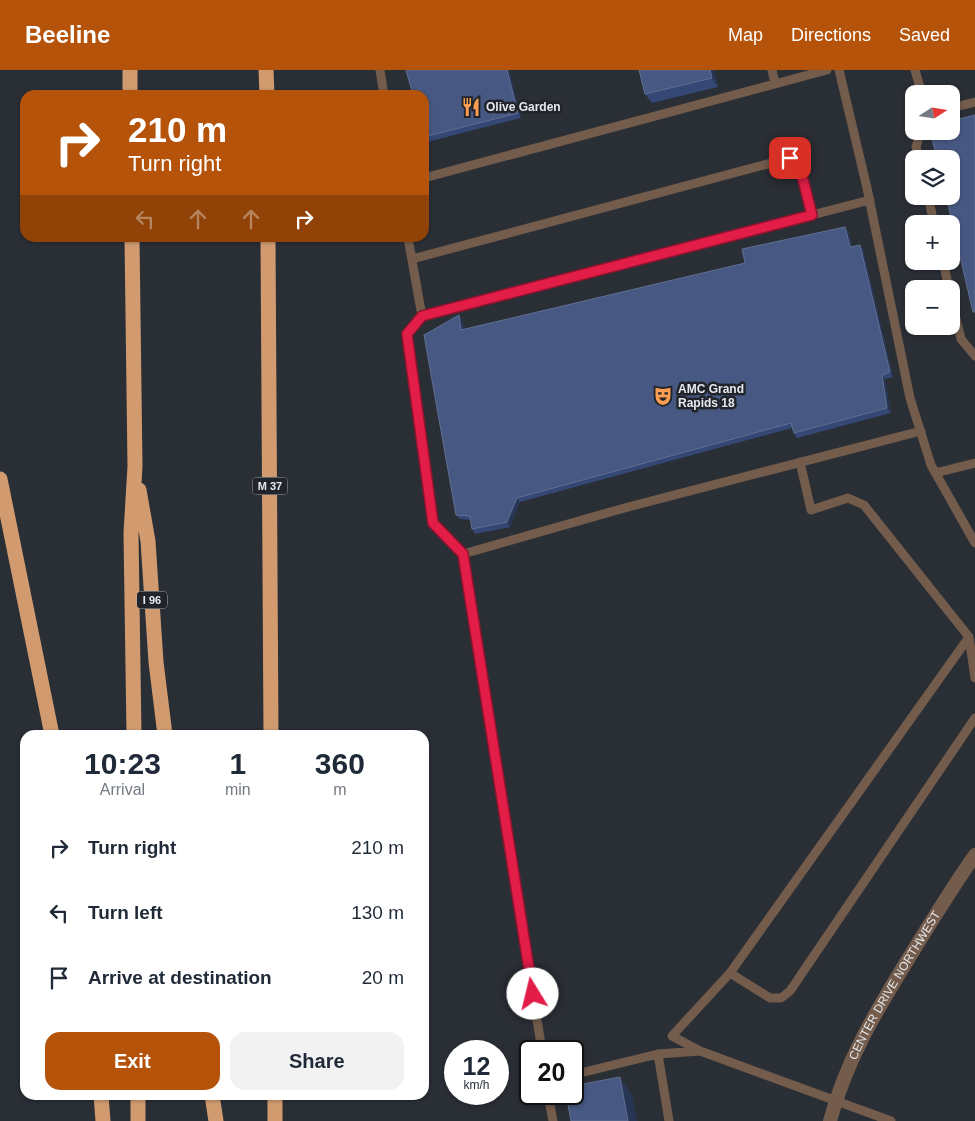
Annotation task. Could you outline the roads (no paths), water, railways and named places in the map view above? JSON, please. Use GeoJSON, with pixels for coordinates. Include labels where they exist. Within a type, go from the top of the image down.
{"type":"FeatureCollection","features":[{"type":"Feature","properties":{"kind":"highway"},"geometry":{"type":"LineString","coordinates":[[130,70],[130,90]]}},
{"type":"Feature","properties":{"kind":"highway"},"geometry":{"type":"LineString","coordinates":[[266,70],[266,90]]}},
{"type":"Feature","properties":{"kind":"highway","name":"I 96"},"geometry":{"type":"LineString","coordinates":[[132,242],[135,466],[148,542],[156,662],[164,730]]}},
{"type":"Feature","properties":{"kind":"highway","name":"M 37"},"geometry":{"type":"LineString","coordinates":[[268,242],[271,730]]}},
{"type":"Feature","properties":{"kind":"highway"},"geometry":{"type":"LineString","coordinates":[[134,730],[131,533],[135,466]]}},
{"type":"Feature","properties":{"kind":"highway"},"geometry":{"type":"LineString","coordinates":[[0,480],[51,730]]}},
{"type":"Feature","properties":{"kind":"highway"},"geometry":{"type":"LineString","coordinates":[[101,1100],[103,1121]]}},
{"type":"Feature","properties":{"kind":"highway"},"geometry":{"type":"LineString","coordinates":[[138,1100],[138,1121]]}},
{"type":"Feature","properties":{"kind":"highway"},"geometry":{"type":"LineString","coordinates":[[213,1100],[216,1121]]}},
{"type":"Feature","properties":{"kind":"highway"},"geometry":{"type":"LineString","coordinates":[[275,1100],[275,1121]]}},
{"type":"Feature","properties":{"kind":"street","name":"CENTER DRIVE NORTHWEST"},"geometry":{"type":"LineString","coordinates":[[830,1121],[835,1101],[865,1028],[950,890],[975,855]]}},
{"type":"Feature","properties":{"kind":"lane"},"geometry":{"type":"LineString","coordinates":[[380,70],[383,90]]}},
{"type":"Feature","properties":{"kind":"lane"},"geometry":{"type":"LineString","coordinates":[[772,70],[775,83]]}},
{"type":"Feature","properties":{"kind":"lane"},"geometry":{"type":"LineString","coordinates":[[429,177],[827,70]]}},
{"type":"Feature","properties":{"kind":"lane"},"geometry":{"type":"LineString","coordinates":[[839,70],[870,200],[910,398],[935,473],[975,543]]}},
{"type":"Feature","properties":{"kind":"lane"},"geometry":{"type":"LineString","coordinates":[[916,70],[920,85]]}},
{"type":"Feature","properties":{"kind":"lane"},"geometry":{"type":"LineString","coordinates":[[960,106],[975,102]]}},
{"type":"Feature","properties":{"kind":"lane"},"geometry":{"type":"LineString","coordinates":[[412,259],[790,158],[795,158],[799,164],[812,215]]}},
{"type":"Feature","properties":{"kind":"lane"},"geometry":{"type":"LineString","coordinates":[[540,1040],[463,554],[433,523],[407,334],[422,316],[870,200]]}},
{"type":"Feature","properties":{"kind":"lane"},"geometry":{"type":"LineString","coordinates":[[409,242],[422,316]]}},
{"type":"Feature","properties":{"kind":"lane"},"geometry":{"type":"LineString","coordinates":[[960,335],[961,339],[975,356]]}},
{"type":"Feature","properties":{"kind":"lane"},"geometry":{"type":"LineString","coordinates":[[463,554],[571,522],[921,432]]}},
{"type":"Feature","properties":{"kind":"lane"},"geometry":{"type":"LineString","coordinates":[[800,462],[811,510],[848,498],[864,505],[969,638],[975,678]]}},
{"type":"Feature","properties":{"kind":"lane"},"geometry":{"type":"LineString","coordinates":[[935,473],[975,463]]}},
{"type":"Feature","properties":{"kind":"lane"},"geometry":{"type":"LineString","coordinates":[[892,1121],[700,1052],[672,1036],[730,974],[969,638]]}},
{"type":"Feature","properties":{"kind":"lane"},"geometry":{"type":"LineString","coordinates":[[730,974],[770,998],[781,998],[790,991],[975,718]]}},
{"type":"Feature","properties":{"kind":"lane"},"geometry":{"type":"LineString","coordinates":[[584,1072],[658,1054],[700,1052]]}},
{"type":"Feature","properties":{"kind":"lane"},"geometry":{"type":"LineString","coordinates":[[658,1054],[670,1121]]}},
{"type":"Feature","properties":{"kind":"lane"},"geometry":{"type":"LineString","coordinates":[[550,1105],[553,1121]]}},
{"type":"Feature","properties":{"kind":"place","name":"Olive Garden"},"geometry":{"type":"Point","coordinates":[471,107]}},
{"type":"Feature","properties":{"kind":"place","name":"AMC Grand Rapids 18"},"geometry":{"type":"Point","coordinates":[663,396]}}]}
